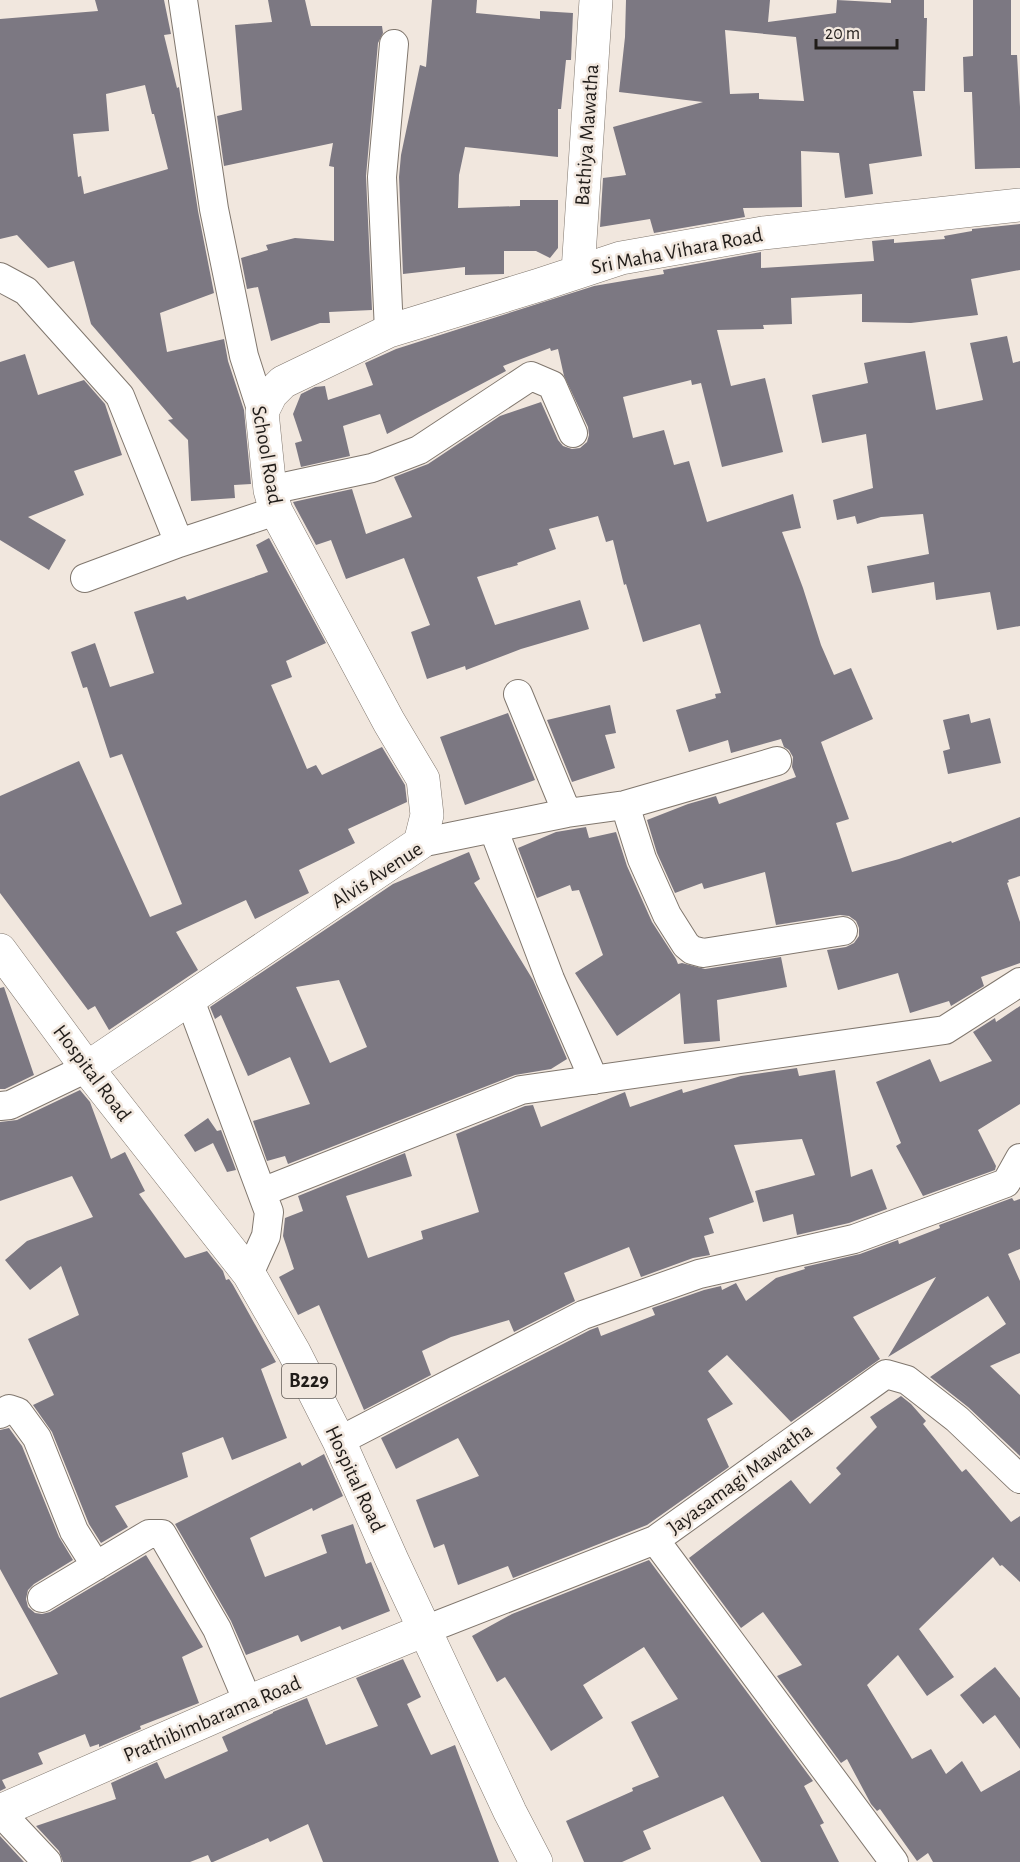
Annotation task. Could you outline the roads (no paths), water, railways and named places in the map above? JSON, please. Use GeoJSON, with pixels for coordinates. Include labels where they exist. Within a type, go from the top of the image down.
{"type":"FeatureCollection","features":[{"type":"Feature","properties":{"kind":"street","name":"School Road"},"geometry":{"type":"LineString","coordinates":[[183,0],[214,209],[244,356],[262,412],[273,500],[389,722],[423,779],[427,816],[420,843]]}},
{"type":"Feature","properties":{"kind":"street","name":"Bathiya Mawatha"},"geometry":{"type":"LineString","coordinates":[[578,270],[596,0]]}},
{"type":"Feature","properties":{"kind":"street"},"geometry":{"type":"LineString","coordinates":[[389,331],[381,177],[394,45]]}},
{"type":"Feature","properties":{"kind":"street","name":"Sri Maha Vihara Road"},"geometry":{"type":"LineString","coordinates":[[262,412],[271,394],[283,382],[389,331],[621,258],[764,232],[1020,205]]}},
{"type":"Feature","properties":{"kind":"street"},"geometry":{"type":"LineString","coordinates":[[0,277],[26,291],[120,396],[179,543]]}},
{"type":"Feature","properties":{"kind":"street"},"geometry":{"type":"LineString","coordinates":[[85,578],[179,543],[273,500],[372,468],[419,450],[531,376],[552,385],[573,433]]}},
{"type":"Feature","properties":{"kind":"street"},"geometry":{"type":"LineString","coordinates":[[518,694],[567,813]]}},
{"type":"Feature","properties":{"kind":"street","name":"Alvis Avenue"},"geometry":{"type":"LineString","coordinates":[[87,1068],[420,843],[567,813],[625,805],[777,761]]}},
{"type":"Feature","properties":{"kind":"street"},"geometry":{"type":"LineString","coordinates":[[625,805],[642,859],[657,894],[678,934],[692,950],[703,953],[843,931]]}},
{"type":"Feature","properties":{"kind":"street"},"geometry":{"type":"LineString","coordinates":[[494,828],[550,979],[594,1080]]}},
{"type":"Feature","properties":{"kind":"street","name":"Hospital Road"},"geometry":{"type":"LineString","coordinates":[[0,950],[87,1068],[249,1274],[294,1352],[339,1441],[505,1802],[536,1862]]}},
{"type":"Feature","properties":{"kind":"street"},"geometry":{"type":"LineString","coordinates":[[262,1192],[521,1090],[945,1030],[1020,982]]}},
{"type":"Feature","properties":{"kind":"street"},"geometry":{"type":"LineString","coordinates":[[190,1000],[269,1212],[266,1236],[249,1274]]}},
{"type":"Feature","properties":{"kind":"street"},"geometry":{"type":"LineString","coordinates":[[0,1107],[10,1105],[87,1068]]}},
{"type":"Feature","properties":{"kind":"street"},"geometry":{"type":"LineString","coordinates":[[339,1441],[583,1315],[699,1274],[865,1235],[1006,1183],[1020,1158]]}},
{"type":"Feature","properties":{"kind":"street","name":"Jayasamagi Mawatha"},"geometry":{"type":"LineString","coordinates":[[425,1630],[655,1540],[886,1374],[907,1380],[957,1419],[1020,1479]]}},
{"type":"Feature","properties":{"kind":"street"},"geometry":{"type":"LineString","coordinates":[[0,1414],[9,1409],[18,1412],[37,1438],[74,1531],[96,1566]]}},
{"type":"Feature","properties":{"kind":"street"},"geometry":{"type":"LineString","coordinates":[[42,1598],[149,1534],[162,1534],[217,1629],[249,1702]]}},
{"type":"Feature","properties":{"kind":"street"},"geometry":{"type":"LineString","coordinates":[[655,1540],[894,1862]]}},
{"type":"Feature","properties":{"kind":"street","name":"Prathibimbarama Road"},"geometry":{"type":"LineString","coordinates":[[0,1811],[249,1702],[425,1630]]}},
{"type":"Feature","properties":{"kind":"street"},"geometry":{"type":"LineString","coordinates":[[0,1811],[47,1862]]}}]}
